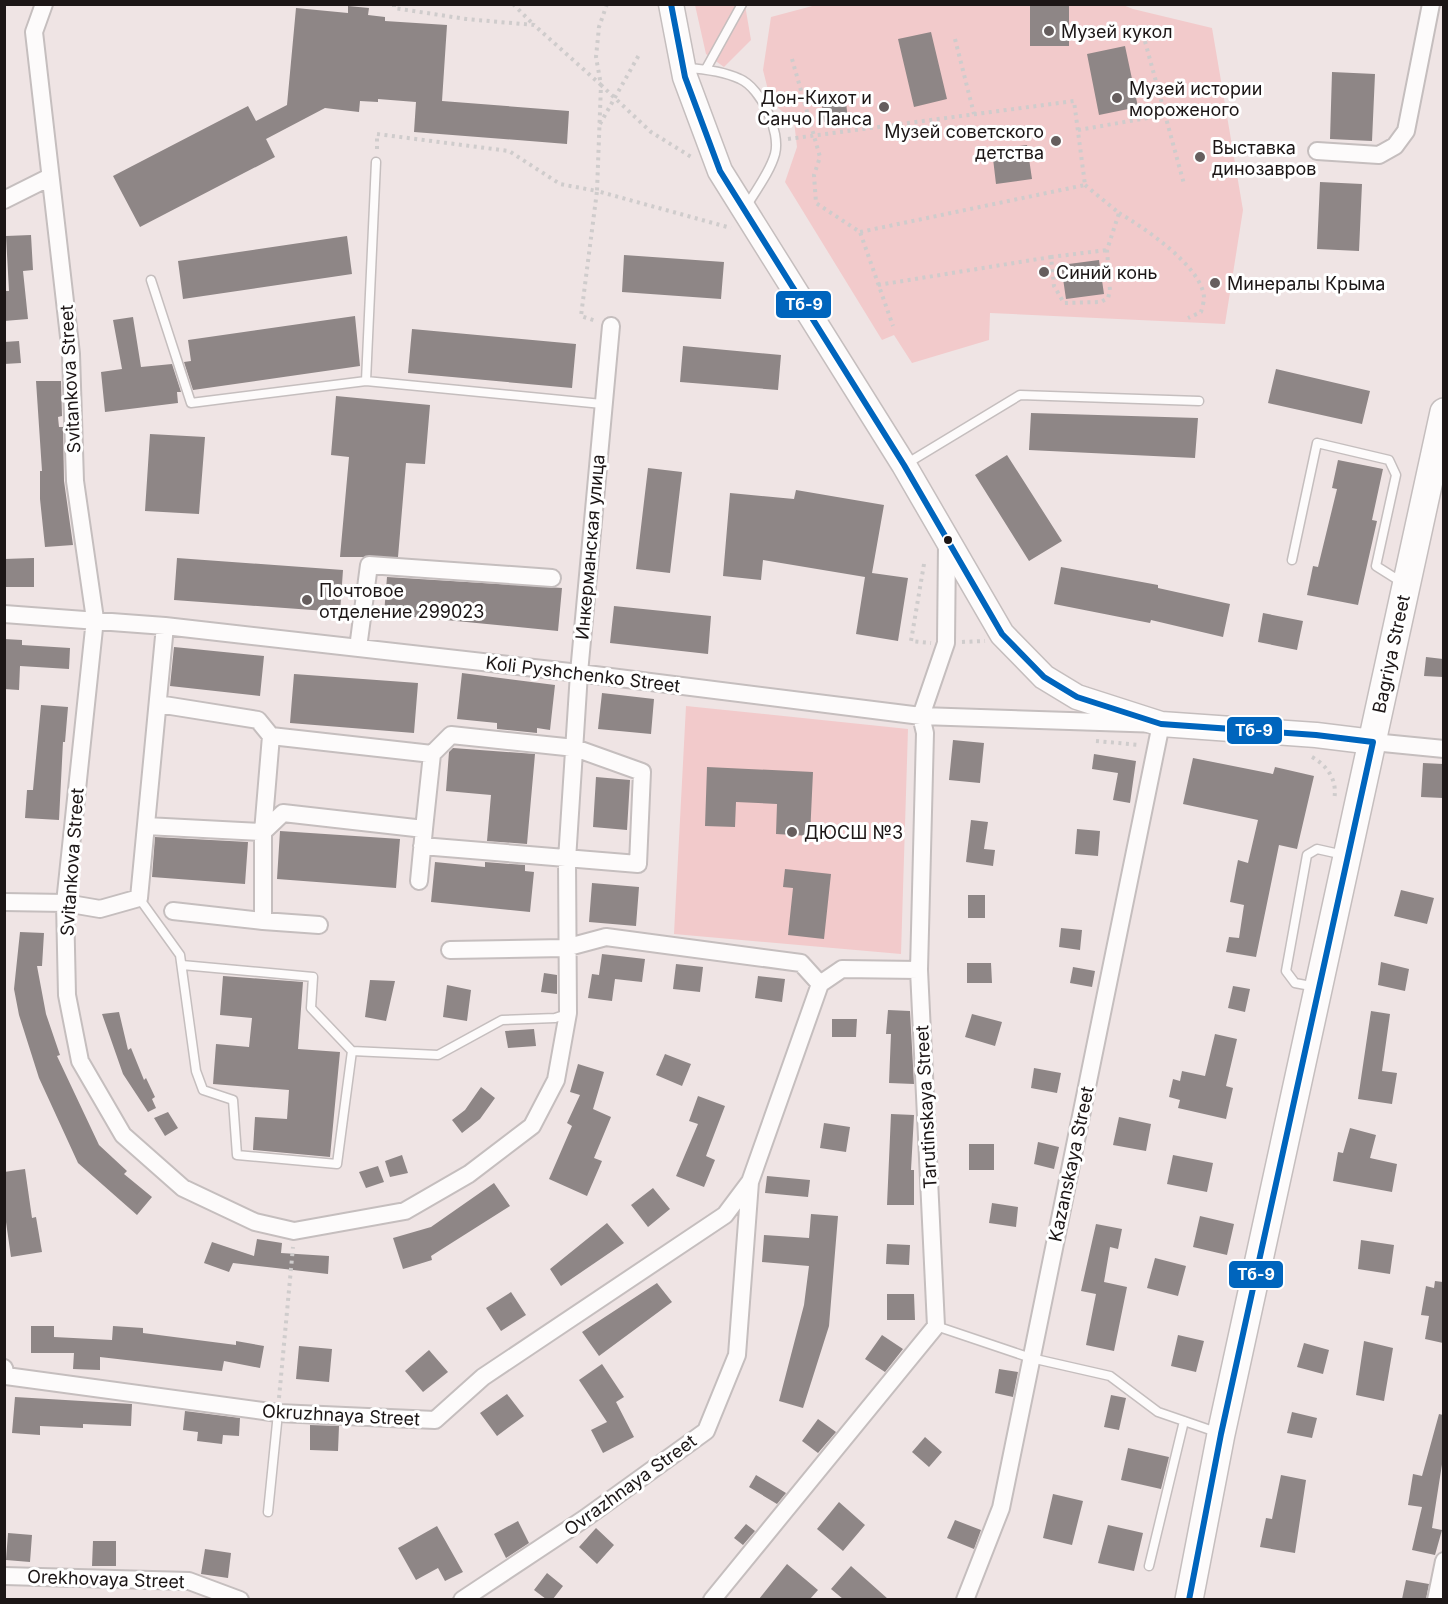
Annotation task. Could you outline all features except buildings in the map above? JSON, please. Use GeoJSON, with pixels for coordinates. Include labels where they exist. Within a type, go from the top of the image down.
{"type":"FeatureCollection","features":[{"type":"Feature","properties":{"kind":"main road"},"geometry":{"type":"LineString","coordinates":[[671,4],[695,69],[720,171],[740,220],[904,465],[1002,634],[1044,677],[1077,697],[1161,724],[1316,735],[1373,742]]}},
{"type":"Feature","properties":{"kind":"main road","name":"Bagriya Street"},"geometry":{"type":"LineString","coordinates":[[1189,1599],[1221,1434],[1443,412]]}},
{"type":"Feature","properties":{"kind":"street","name":"Svitankova Street"},"geometry":{"type":"LineString","coordinates":[[44,4],[34,32],[71,354],[75,482],[95,619],[65,903],[67,995],[80,1061],[123,1135],[183,1188],[255,1222],[294,1231],[405,1211],[470,1174],[532,1126],[556,1080],[567,1013],[566,948]]}},
{"type":"Feature","properties":{"kind":"street"},"geometry":{"type":"LineString","coordinates":[[1317,151],[1379,155],[1395,146],[1406,131],[1431,4]]}},
{"type":"Feature","properties":{"kind":"street"},"geometry":{"type":"LineString","coordinates":[[4,200],[50,177]]}},
{"type":"Feature","properties":{"kind":"street","name":"Инкерманская улица"},"geometry":{"type":"LineString","coordinates":[[566,948],[567,860],[579,673],[610,326]]}},
{"type":"Feature","properties":{"kind":"street","name":"Tarutinskaya Street"},"geometry":{"type":"LineString","coordinates":[[936,1326],[919,970],[925,733],[921,716],[945,643],[948,539]]}},
{"type":"Feature","properties":{"kind":"street"},"geometry":{"type":"LineString","coordinates":[[358,648],[369,566],[552,578]]}},
{"type":"Feature","properties":{"kind":"street","name":"Koli Pyshchenko Street"},"geometry":{"type":"LineString","coordinates":[[4,614],[165,626],[579,673],[921,716],[1161,724]]}},
{"type":"Feature","properties":{"kind":"street"},"geometry":{"type":"LineString","coordinates":[[4,902],[65,903],[100,909],[139,898],[165,626]]}},
{"type":"Feature","properties":{"kind":"street"},"geometry":{"type":"LineString","coordinates":[[158,704],[258,720],[271,736],[263,832],[263,921]]}},
{"type":"Feature","properties":{"kind":"street","name":"Kazanskaya Street"},"geometry":{"type":"LineString","coordinates":[[965,1599],[1001,1508],[1161,724]]}},
{"type":"Feature","properties":{"kind":"street"},"geometry":{"type":"LineString","coordinates":[[419,881],[422,846],[432,754],[451,735],[575,748],[642,772],[638,864],[567,860],[422,846]]}},
{"type":"Feature","properties":{"kind":"street"},"geometry":{"type":"LineString","coordinates":[[271,736],[432,754]]}},
{"type":"Feature","properties":{"kind":"street"},"geometry":{"type":"LineString","coordinates":[[1373,742],[1443,749]]}},
{"type":"Feature","properties":{"kind":"street"},"geometry":{"type":"LineString","coordinates":[[146,826],[263,832],[283,813],[424,829]]}},
{"type":"Feature","properties":{"kind":"street"},"geometry":{"type":"LineString","coordinates":[[173,911],[319,925]]}},
{"type":"Feature","properties":{"kind":"street"},"geometry":{"type":"LineString","coordinates":[[450,950],[566,948],[606,937],[801,963],[820,984]]}},
{"type":"Feature","properties":{"kind":"street"},"geometry":{"type":"LineString","coordinates":[[750,1182],[820,984],[842,969],[919,970]]}},
{"type":"Feature","properties":{"kind":"street","name":"Okruzhnaya Street"},"geometry":{"type":"LineString","coordinates":[[4,1368],[6,1376],[278,1413],[435,1420],[483,1377],[725,1215],[750,1182]]}},
{"type":"Feature","properties":{"kind":"street","name":"Ovrazhnaya Street"},"geometry":{"type":"LineString","coordinates":[[462,1599],[584,1519],[706,1431],[737,1355],[750,1182]]}},
{"type":"Feature","properties":{"kind":"street"},"geometry":{"type":"LineString","coordinates":[[712,1599],[936,1326]]}},
{"type":"Feature","properties":{"kind":"street"},"geometry":{"type":"LineString","coordinates":[[1436,1599],[1443,1561]]}},
{"type":"Feature","properties":{"kind":"street","name":"Orekhovaya Street"},"geometry":{"type":"LineString","coordinates":[[4,1576],[189,1581],[240,1599]]}},
{"type":"Feature","properties":{"kind":"lane"},"geometry":{"type":"LineString","coordinates":[[740,220],[775,153],[774,124],[762,101],[742,80],[695,69],[742,4]]}},
{"type":"Feature","properties":{"kind":"lane"},"geometry":{"type":"LineString","coordinates":[[366,381],[376,162]]}},
{"type":"Feature","properties":{"kind":"lane"},"geometry":{"type":"LineString","coordinates":[[151,280],[191,403],[366,381],[602,404]]}},
{"type":"Feature","properties":{"kind":"lane"},"geometry":{"type":"LineString","coordinates":[[904,465],[1020,395],[1199,401]]}},
{"type":"Feature","properties":{"kind":"lane"},"geometry":{"type":"LineString","coordinates":[[1292,560],[1317,443],[1389,460],[1396,476],[1376,566],[1406,585]]}},
{"type":"Feature","properties":{"kind":"lane"},"geometry":{"type":"LineString","coordinates":[[1319,987],[1295,983],[1286,970],[1307,855],[1317,849],[1347,856]]}},
{"type":"Feature","properties":{"kind":"lane"},"geometry":{"type":"LineString","coordinates":[[139,898],[180,956],[196,1071],[203,1090],[233,1100],[237,1155],[337,1164],[352,1051]]}},
{"type":"Feature","properties":{"kind":"lane"},"geometry":{"type":"LineString","coordinates":[[182,965],[313,977],[311,1008],[352,1051],[438,1055],[502,1020],[555,1018],[567,1013]]}},
{"type":"Feature","properties":{"kind":"lane"},"geometry":{"type":"LineString","coordinates":[[936,1326],[1031,1358],[1110,1376],[1158,1412],[1221,1434]]}},
{"type":"Feature","properties":{"kind":"lane"},"geometry":{"type":"LineString","coordinates":[[268,1512],[278,1413]]}},
{"type":"Feature","properties":{"kind":"lane"},"geometry":{"type":"LineString","coordinates":[[1149,1566],[1184,1421]]}},
{"type":"Feature","properties":{"kind":"path"},"geometry":{"type":"LineString","coordinates":[[394,4],[394,8],[466,19],[534,25]]}},
{"type":"Feature","properties":{"kind":"path"},"geometry":{"type":"LineString","coordinates":[[513,4],[651,132],[693,159]]}},
{"type":"Feature","properties":{"kind":"path"},"geometry":{"type":"LineString","coordinates":[[607,4],[599,27],[596,57],[601,86],[597,191],[580,316],[610,326]]}},
{"type":"Feature","properties":{"kind":"path"},"geometry":{"type":"LineString","coordinates":[[1143,34],[1184,184]]}},
{"type":"Feature","properties":{"kind":"path"},"geometry":{"type":"LineString","coordinates":[[955,39],[974,114]]}},
{"type":"Feature","properties":{"kind":"path"},"geometry":{"type":"LineString","coordinates":[[599,124],[640,53]]}},
{"type":"Feature","properties":{"kind":"path"},"geometry":{"type":"LineString","coordinates":[[792,59],[820,157],[814,175],[816,202],[860,232],[893,326]]}},
{"type":"Feature","properties":{"kind":"path"},"geometry":{"type":"LineString","coordinates":[[775,141],[1074,101],[1085,185],[1119,213],[1143,227],[1174,252],[1198,281],[1204,298],[1201,312],[1188,318]]}},
{"type":"Feature","properties":{"kind":"path"},"geometry":{"type":"LineString","coordinates":[[1078,130],[1166,115]]}},
{"type":"Feature","properties":{"kind":"path"},"geometry":{"type":"LineString","coordinates":[[376,162],[377,134],[509,151],[560,184],[740,220]]}},
{"type":"Feature","properties":{"kind":"path"},"geometry":{"type":"LineString","coordinates":[[860,232],[1085,185]]}},
{"type":"Feature","properties":{"kind":"path"},"geometry":{"type":"LineString","coordinates":[[1051,257],[1054,286],[1064,303],[1101,302],[1108,298],[1110,291],[1107,250],[1119,213]]}},
{"type":"Feature","properties":{"kind":"path"},"geometry":{"type":"LineString","coordinates":[[878,285],[1107,250]]}},
{"type":"Feature","properties":{"kind":"path"},"geometry":{"type":"LineString","coordinates":[[278,1413],[294,1231]]}},
{"type":"Feature","properties":{"kind":"shaded area"},"geometry":{"type":"Polygon","coordinates":[[[695,5],[745,5],[751,40],[724,67],[706,54],[695,5]]]}},
{"type":"Feature","properties":{"kind":"shaded area"},"geometry":{"type":"Polygon","coordinates":[[[816,5],[1123,5],[1212,28],[1243,210],[1225,324],[990,313],[989,340],[912,363],[894,335],[882,340],[785,182],[797,147],[794,121],[771,102],[763,70],[771,17],[816,5]]]}},
{"type":"Feature","properties":{"kind":"shaded area","name":"ДЮСШ №3"},"geometry":{"type":"Polygon","coordinates":[[[686,706],[908,729],[901,954],[674,934],[686,706]]]}},
{"type":"Feature","properties":{"kind":"transit line","name":"Тб-9"},"geometry":{"type":"LineString","coordinates":[[671,4],[685,77],[720,171],[904,465],[1002,634],[1044,677],[1077,697],[1161,724],[1316,735],[1373,742],[1221,1434],[1189,1600]]}},
{"type":"Feature","properties":{"kind":"place","name":"Музей кукол"},"geometry":{"type":"Point","coordinates":[1049,31]}},
{"type":"Feature","properties":{"kind":"place","name":"Музей истории мороженого"},"geometry":{"type":"Point","coordinates":[1117,98]}},
{"type":"Feature","properties":{"kind":"place","name":"Дон-Кихот и Санчо Панса"},"geometry":{"type":"Point","coordinates":[884,107]}},
{"type":"Feature","properties":{"kind":"place","name":"Музей советского детства"},"geometry":{"type":"Point","coordinates":[1056,141]}},
{"type":"Feature","properties":{"kind":"place","name":"Выставка динозавров"},"geometry":{"type":"Point","coordinates":[1200,157]}},
{"type":"Feature","properties":{"kind":"place","name":"Синий конь"},"geometry":{"type":"Point","coordinates":[1044,272]}},
{"type":"Feature","properties":{"kind":"place","name":"Минералы Крыма"},"geometry":{"type":"Point","coordinates":[1215,283]}},
{"type":"Feature","properties":{"kind":"place","name":"Почтовое отделение 299023"},"geometry":{"type":"Point","coordinates":[307,600]}},
{"type":"Feature","properties":{"kind":"place","name":"ДЮСШ №3"},"geometry":{"type":"Point","coordinates":[792,832]}}]}
